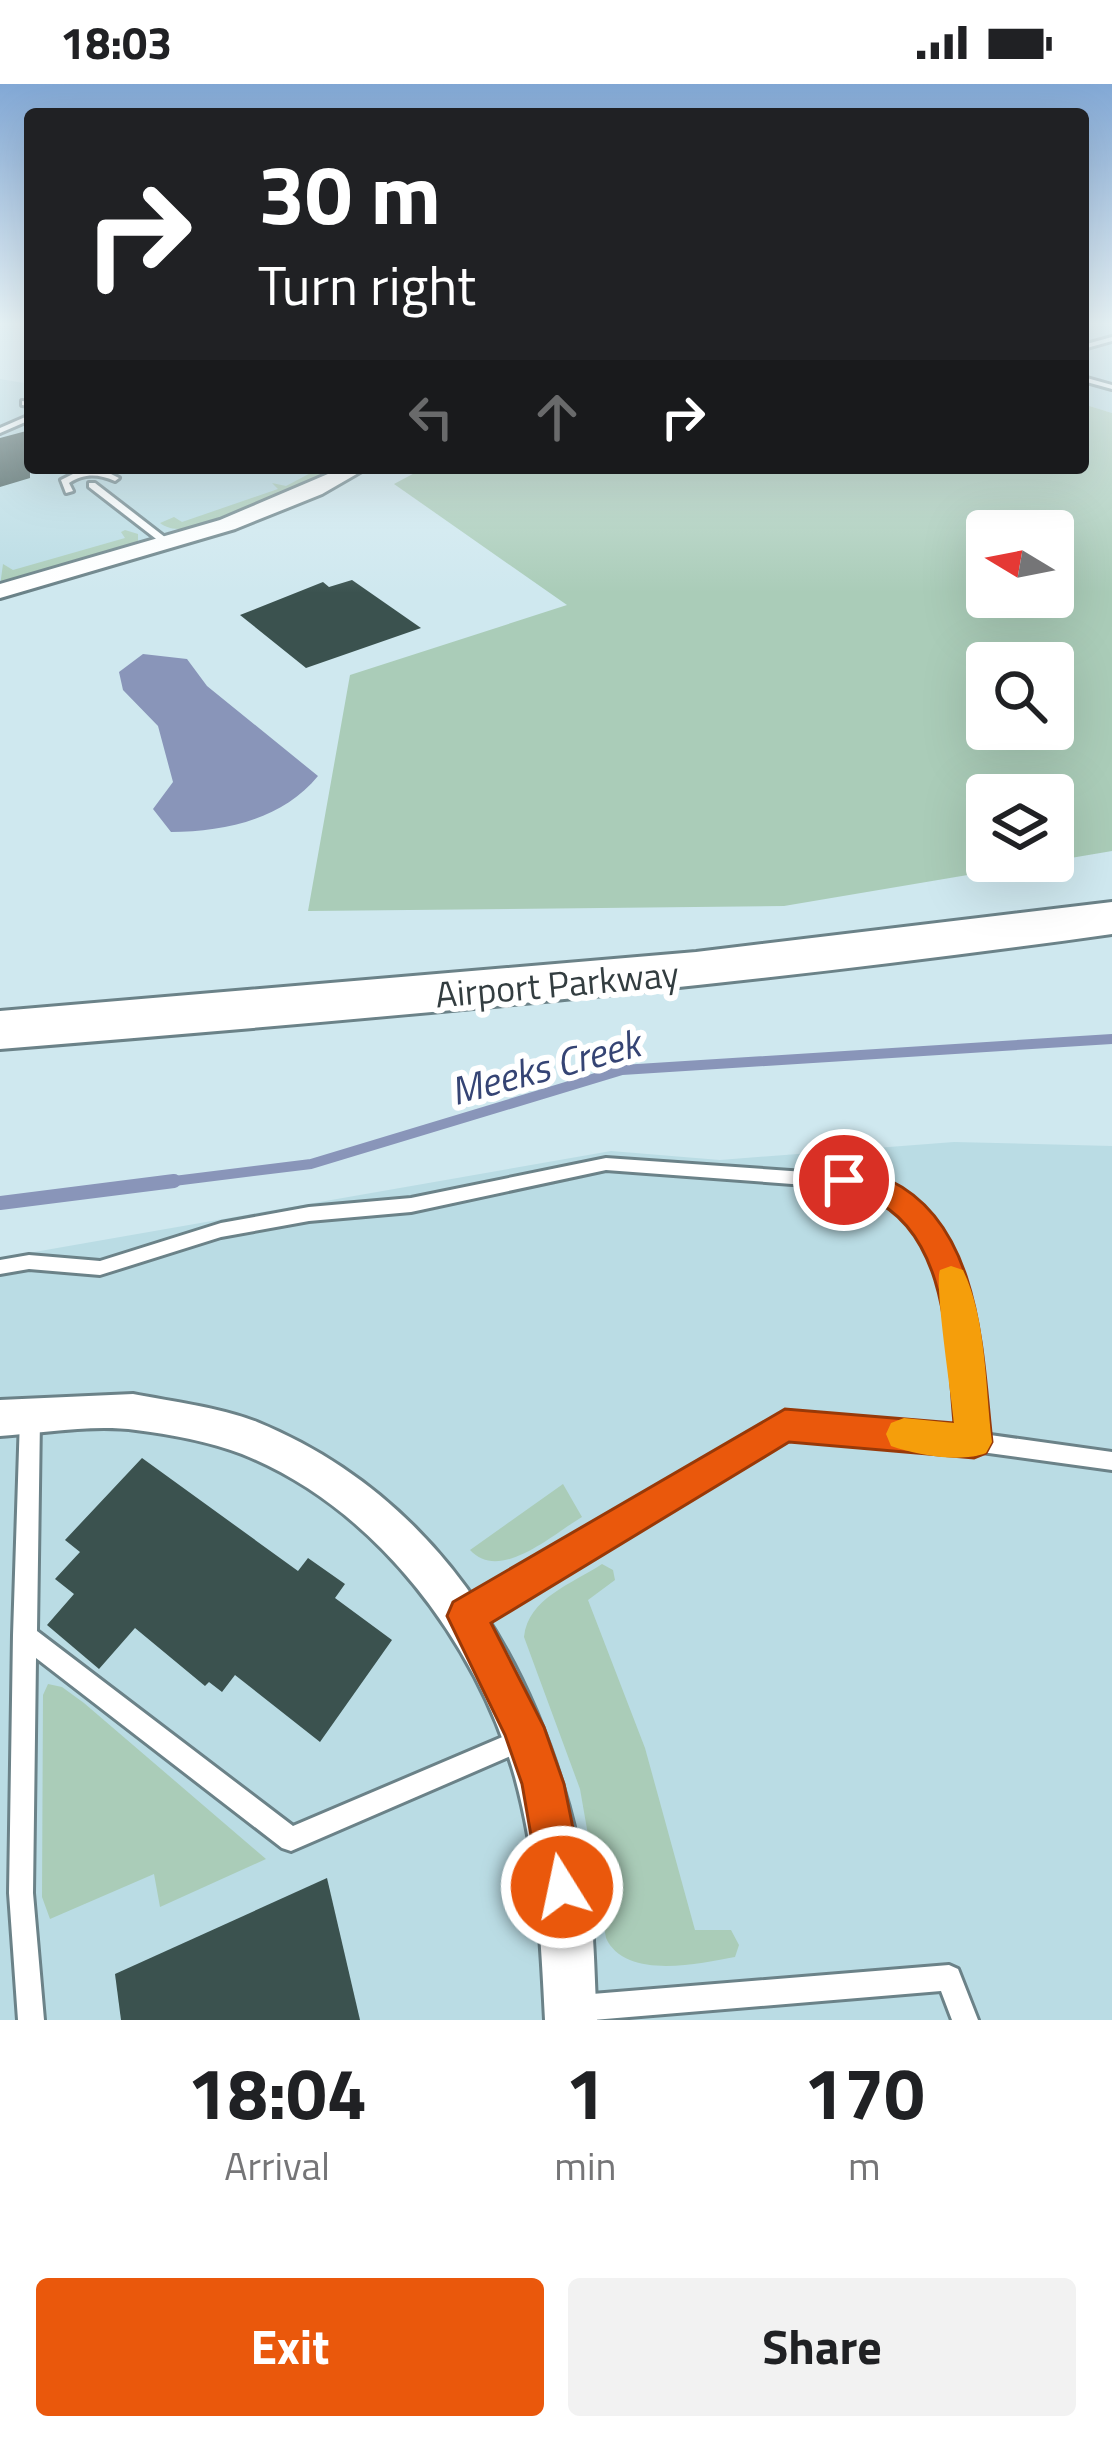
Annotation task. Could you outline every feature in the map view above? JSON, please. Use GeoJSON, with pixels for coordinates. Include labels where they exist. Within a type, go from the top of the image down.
{"type":"FeatureCollection","features":[{"type":"Feature","properties":{"kind":"highway","name":"Airport Parkway"},"geometry":{"type":"LineString","coordinates":[[0,999],[678,945],[950,915],[1112,890]]}},
{"type":"Feature","properties":{"kind":"highway","name":"Airport Parkway"},"geometry":{"type":"LineString","coordinates":[[0,1030],[622,980],[902,949],[1112,918]]}},
{"type":"Feature","properties":{"kind":"street"},"geometry":{"type":"LineString","coordinates":[[0,591],[279,507],[345,474]]}},
{"type":"Feature","properties":{"kind":"street"},"geometry":{"type":"LineString","coordinates":[[15,1415],[83,1409],[168,1416],[254,1442],[335,1484],[415,1550],[466,1616],[527,1738],[558,1855],[571,2014]]}},
{"type":"Feature","properties":{"kind":"lane"},"geometry":{"type":"LineString","coordinates":[[69,490],[64,482],[84,474]]}},
{"type":"Feature","properties":{"kind":"lane"},"geometry":{"type":"LineString","coordinates":[[106,474],[115,478]]}},
{"type":"Feature","properties":{"kind":"lane"},"geometry":{"type":"LineString","coordinates":[[92,484],[167,543]]}},
{"type":"Feature","properties":{"kind":"lane"},"geometry":{"type":"LineString","coordinates":[[0,1267],[29,1262],[100,1268],[221,1230],[309,1214],[411,1205],[606,1164],[862,1183],[893,1196],[918,1218],[945,1263],[962,1325],[974,1442]]}},
{"type":"Feature","properties":{"kind":"lane"},"geometry":{"type":"LineString","coordinates":[[15,1415],[24,1635],[21,1893],[31,2020]]}},
{"type":"Feature","properties":{"kind":"lane"},"geometry":{"type":"LineString","coordinates":[[466,1616],[785,1425],[974,1442],[1112,1461]]}},
{"type":"Feature","properties":{"kind":"lane"},"geometry":{"type":"LineString","coordinates":[[24,1635],[291,1839],[527,1738]]}},
{"type":"Feature","properties":{"kind":"lane"},"geometry":{"type":"LineString","coordinates":[[571,2014],[949,1978],[965,2020]]}},
{"type":"Feature","properties":{"kind":"shaded area"},"geometry":{"type":"Polygon","coordinates":[[[0,412],[24,412],[24,474],[331,474],[230,523],[0,583],[0,412]]]}},
{"type":"Feature","properties":{"kind":"shaded area"},"geometry":{"type":"Polygon","coordinates":[[[954,1142],[1112,1146],[1112,2020],[0,2020],[0,1258],[611,1151],[720,1160],[954,1142]]]}},
{"type":"Feature","properties":{"kind":"green space"},"geometry":{"type":"Polygon","coordinates":[[[1089,412],[1112,413],[1112,851],[1074,857],[1074,774],[966,774],[966,875],[784,906],[308,911],[350,675],[567,605],[394,484],[413,474],[1089,474],[1089,412]]]}},
{"type":"Feature","properties":{"kind":"green space"},"geometry":{"type":"Polygon","coordinates":[[[309,474],[333,474],[223,522],[175,529],[160,523],[174,517],[182,522],[278,489],[272,483],[286,486],[309,474]]]}},
{"type":"Feature","properties":{"kind":"green space"},"geometry":{"type":"Polygon","coordinates":[[[121,532],[138,534],[138,544],[0,586],[3,564],[13,570],[125,538],[121,532]]]}},
{"type":"Feature","properties":{"kind":"green space"},"geometry":{"type":"Polygon","coordinates":[[[563,1484],[582,1517],[511,1559],[482,1559],[470,1550],[563,1484]]]}},
{"type":"Feature","properties":{"kind":"green space"},"geometry":{"type":"Polygon","coordinates":[[[602,1564],[613,1570],[615,1580],[588,1600],[645,1748],[695,1930],[731,1930],[739,1945],[735,1957],[683,1965],[645,1964],[615,1951],[606,1938],[580,1789],[524,1637],[527,1623],[543,1602],[602,1564]]]}},
{"type":"Feature","properties":{"kind":"green space"},"geometry":{"type":"Polygon","coordinates":[[[48,1684],[62,1687],[84,1703],[266,1859],[160,1907],[154,1874],[50,1919],[42,1897],[43,1695],[48,1684]]]}},
{"type":"Feature","properties":{"kind":"water"},"geometry":{"type":"Polygon","coordinates":[[[143,654],[187,659],[207,686],[318,776],[288,803],[252,820],[171,832],[153,809],[173,782],[158,726],[123,690],[119,672],[143,654]]]}},
{"type":"Feature","properties":{"kind":"building"},"geometry":{"type":"Polygon","coordinates":[[[24,432],[24,474],[30,478],[0,487],[0,438],[24,432]]]}},
{"type":"Feature","properties":{"kind":"building"},"geometry":{"type":"Polygon","coordinates":[[[352,580],[421,628],[306,668],[240,615],[323,582],[329,587],[352,580]]]}},
{"type":"Feature","properties":{"kind":"building"},"geometry":{"type":"Polygon","coordinates":[[[142,1458],[298,1571],[308,1558],[345,1584],[335,1598],[392,1640],[320,1742],[235,1675],[222,1692],[209,1682],[205,1686],[135,1628],[99,1669],[47,1625],[74,1594],[55,1579],[80,1552],[65,1540],[142,1458]]]}},
{"type":"Feature","properties":{"kind":"building"},"geometry":{"type":"Polygon","coordinates":[[[327,1878],[360,2020],[121,2020],[115,1974],[327,1878]]]}},
{"type":"Feature","properties":{"kind":"waterway","name":"Meeks Creek"},"geometry":{"type":"LineString","coordinates":[[166,1182],[311,1164],[622,1070],[1112,1039]]}},
{"type":"Feature","properties":{"kind":"waterway","name":"Meeks Creek"},"geometry":{"type":"LineString","coordinates":[[166,1182],[174,1181]]}},
{"type":"Feature","properties":{"kind":"waterway","name":"Meeks Creek"},"geometry":{"type":"LineString","coordinates":[[0,1203],[166,1182]]}},
{"type":"Feature","properties":{"kind":"waterway","name":"Meeks Creek"},"geometry":{"type":"LineString","coordinates":[[150,1184],[166,1182]]}},
{"type":"Feature","properties":{"kind":"slow traffic"},"geometry":{"type":"LineString","coordinates":[[904,1434],[974,1442],[962,1325],[951,1280]]}},
{"type":"Feature","properties":{"kind":"route"},"geometry":{"type":"LineString","coordinates":[[562,1887],[543,1784],[524,1727],[466,1616],[785,1425],[974,1442],[962,1325],[945,1263],[918,1218],[893,1196],[844,1180]]}}]}
